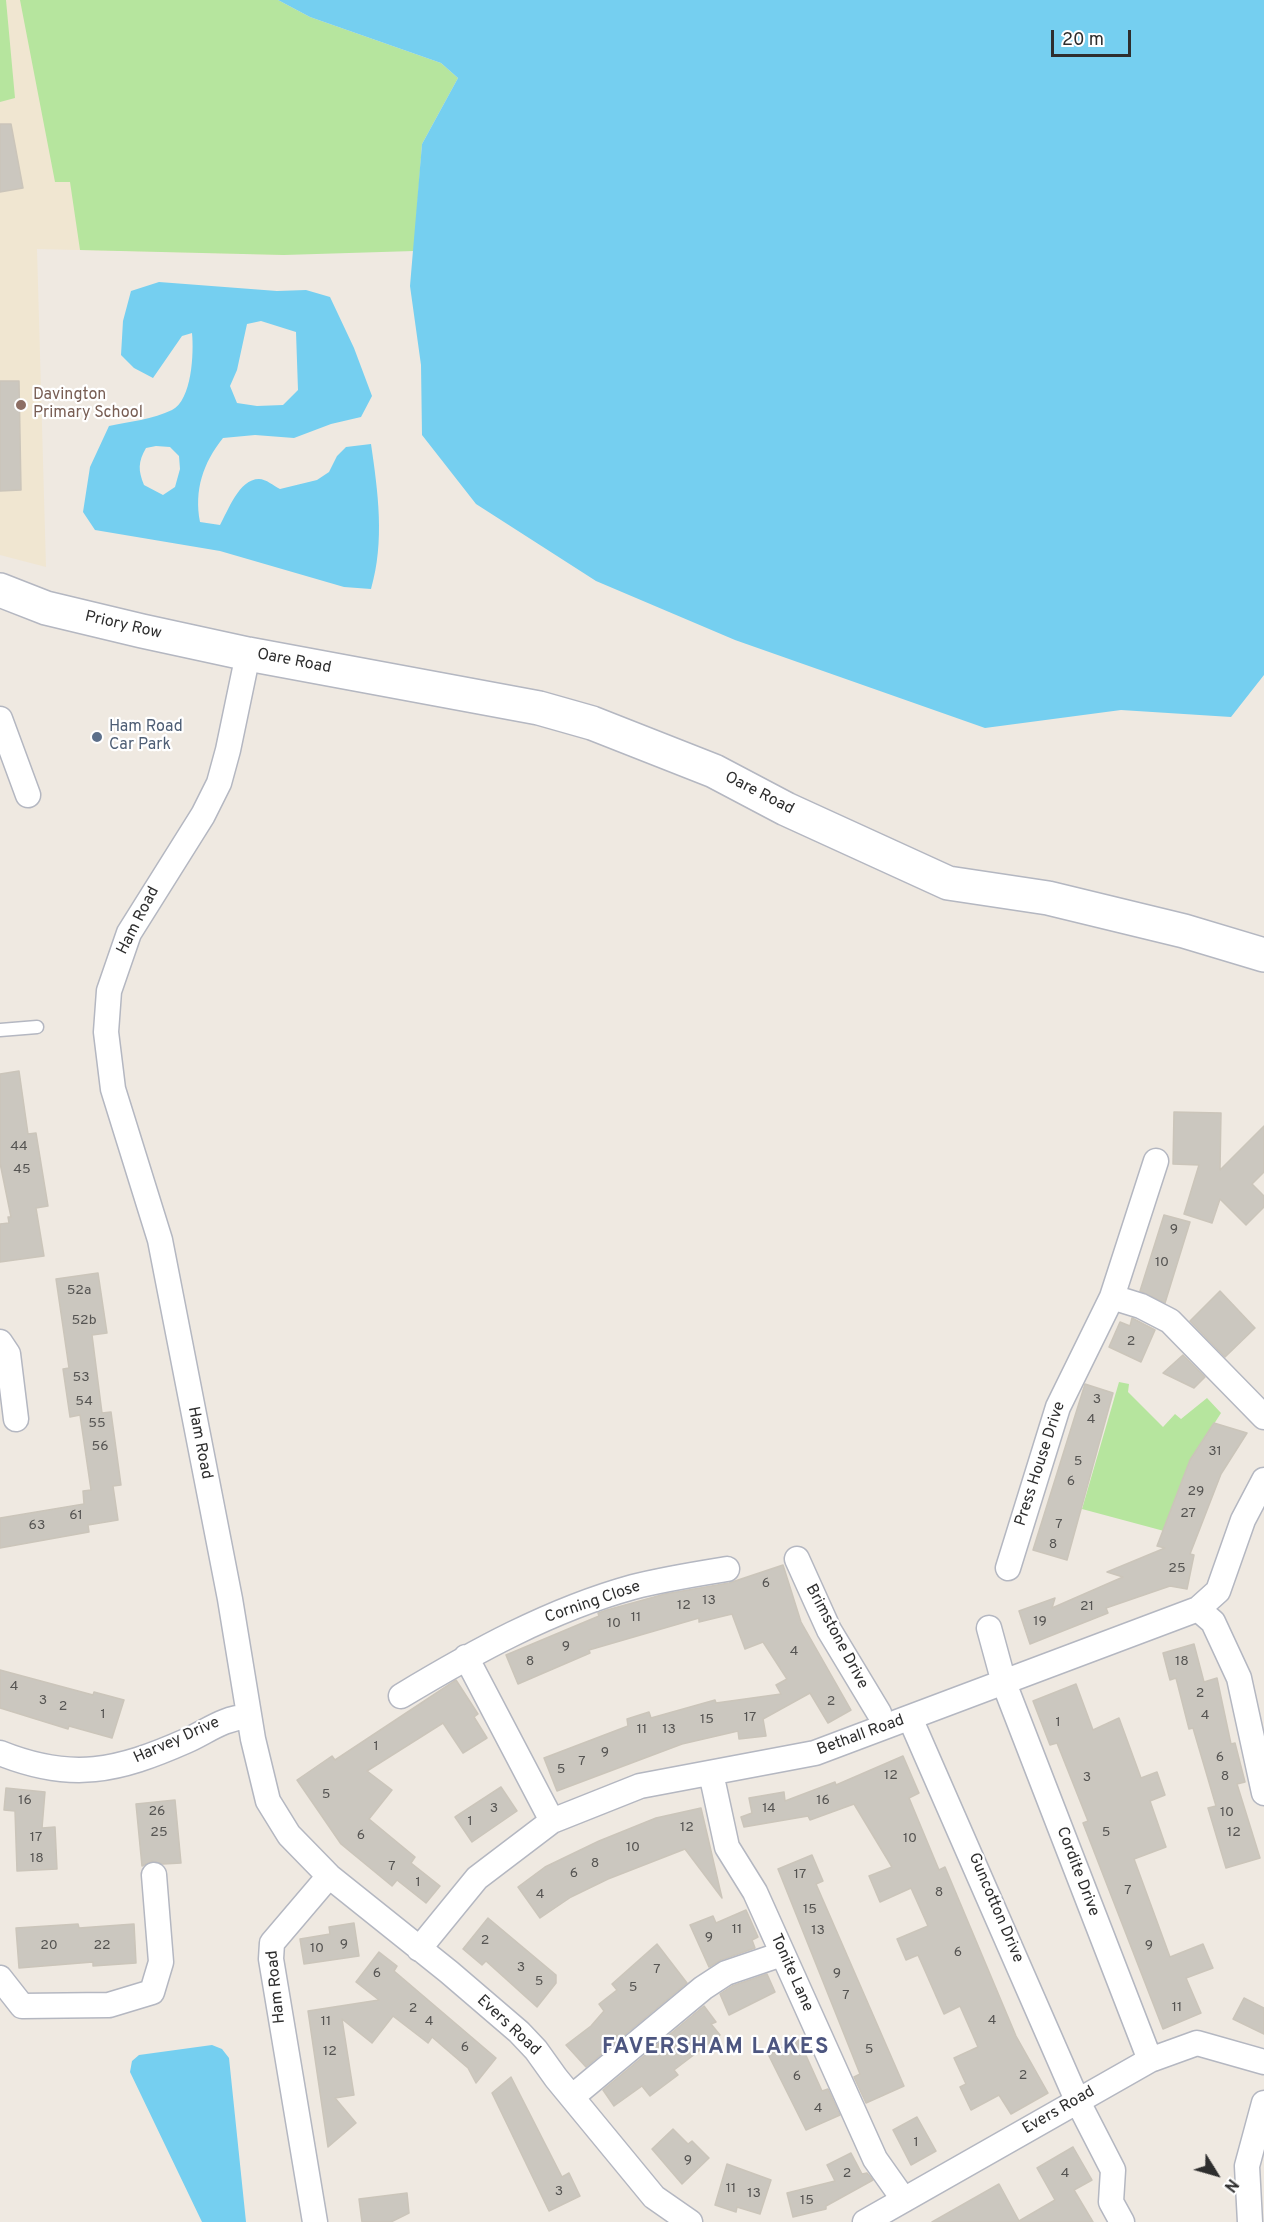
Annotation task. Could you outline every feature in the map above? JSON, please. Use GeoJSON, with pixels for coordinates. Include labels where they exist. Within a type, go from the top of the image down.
{"type":"FeatureCollection","features":[{"type":"Feature","properties":{"kind":"street","name":"Priory Row"},"geometry":{"type":"LineString","coordinates":[[0,590],[77,616],[248,654]]}},
{"type":"Feature","properties":{"kind":"street","name":"Oare Road"},"geometry":{"type":"LineString","coordinates":[[248,654],[539,708],[592,723],[714,771],[786,809],[948,883],[1048,898],[1184,931],[1264,955]]}},
{"type":"Feature","properties":{"kind":"street","name":"Ham Road"},"geometry":{"type":"LineString","coordinates":[[248,654],[219,783],[204,814],[129,933],[109,991],[106,1032],[113,1089],[160,1240],[230,1599],[249,1716],[268,1802],[289,1835],[329,1876],[272,1943],[271,1959],[315,2222]]}},
{"type":"Feature","properties":{"kind":"street"},"geometry":{"type":"LineString","coordinates":[[0,719],[28,795]]}},
{"type":"Feature","properties":{"kind":"street","name":"Press House Drive"},"geometry":{"type":"LineString","coordinates":[[1008,1568],[1058,1407],[1112,1297],[1156,1161]]}},
{"type":"Feature","properties":{"kind":"street"},"geometry":{"type":"LineString","coordinates":[[1112,1297],[1141,1306],[1170,1321],[1264,1417]]}},
{"type":"Feature","properties":{"kind":"street"},"geometry":{"type":"LineString","coordinates":[[0,1342],[8,1354],[16,1419]]}},
{"type":"Feature","properties":{"kind":"street","name":"Bethall Road"},"geometry":{"type":"LineString","coordinates":[[419,1949],[477,1878],[552,1821],[640,1786],[815,1753],[1198,1609],[1218,1592],[1242,1520],[1264,1480]]}},
{"type":"Feature","properties":{"kind":"street","name":"Brimstone Drive"},"geometry":{"type":"LineString","coordinates":[[797,1558],[829,1630],[879,1713]]}},
{"type":"Feature","properties":{"kind":"street","name":"Corning Close"},"geometry":{"type":"LineString","coordinates":[[402,1696],[466,1657],[529,1625],[632,1587],[727,1569]]}},
{"type":"Feature","properties":{"kind":"street"},"geometry":{"type":"LineString","coordinates":[[1198,1609],[1213,1622],[1239,1678],[1264,1793]]}},
{"type":"Feature","properties":{"kind":"street","name":"Cordite Drive"},"geometry":{"type":"LineString","coordinates":[[989,1628],[1004,1683],[1150,2060]]}},
{"type":"Feature","properties":{"kind":"street"},"geometry":{"type":"LineString","coordinates":[[466,1657],[552,1821]]}},
{"type":"Feature","properties":{"kind":"street","name":"Harvey Drive"},"geometry":{"type":"LineString","coordinates":[[0,1753],[76,1771],[116,1768],[167,1749],[228,1718],[249,1716]]}},
{"type":"Feature","properties":{"kind":"street","name":"Guncotton Drive"},"geometry":{"type":"LineString","coordinates":[[910,1718],[1077,2100],[1113,2170],[1111,2202],[1122,2222]]}},
{"type":"Feature","properties":{"kind":"street","name":"Tonite Lane"},"geometry":{"type":"LineString","coordinates":[[711,1773],[727,1847],[755,1892],[875,2159],[904,2200]]}},
{"type":"Feature","properties":{"kind":"street"},"geometry":{"type":"LineString","coordinates":[[0,1978],[22,2006],[109,2005],[152,1992],[161,1962],[154,1875]]}},
{"type":"Feature","properties":{"kind":"street","name":"Evers Road"},"geometry":{"type":"LineString","coordinates":[[329,1876],[519,2032],[654,2197],[690,2222]]}},
{"type":"Feature","properties":{"kind":"street"},"geometry":{"type":"LineString","coordinates":[[572,2097],[711,1983],[726,1973],[782,1954]]}},
{"type":"Feature","properties":{"kind":"street","name":"Evers Road"},"geometry":{"type":"LineString","coordinates":[[865,2222],[1150,2060],[1197,2043],[1264,2062]]}},
{"type":"Feature","properties":{"kind":"street"},"geometry":{"type":"LineString","coordinates":[[1250,2222],[1247,2166],[1264,2103]]}},
{"type":"Feature","properties":{"kind":"lane"},"geometry":{"type":"LineString","coordinates":[[0,1030],[37,1027]]}},
{"type":"Feature","properties":{"kind":"shaded area","name":"Davington Primary School"},"geometry":{"type":"Polygon","coordinates":[[[0,0],[143,0],[284,255],[37,249],[46,567],[0,555],[0,0]]]}},
{"type":"Feature","properties":{"kind":"green space"},"geometry":{"type":"Polygon","coordinates":[[[0,0],[6,0],[15,98],[0,102],[0,0]]]}},
{"type":"Feature","properties":{"kind":"green space"},"geometry":{"type":"Polygon","coordinates":[[[20,0],[278,0],[310,17],[441,63],[458,78],[422,144],[414,251],[284,255],[80,250],[70,182],[55,182],[20,0]]]}},
{"type":"Feature","properties":{"kind":"green space"},"geometry":{"type":"Polygon","coordinates":[[[1119,1382],[1129,1384],[1128,1392],[1163,1427],[1175,1414],[1181,1419],[1207,1398],[1221,1413],[1189,1463],[1164,1531],[1082,1509],[1119,1382]]]}},
{"type":"Feature","properties":{"kind":"water"},"geometry":{"type":"Polygon","coordinates":[[[278,0],[1264,0],[1264,675],[1231,717],[1121,710],[985,728],[735,640],[596,581],[476,504],[422,435],[421,365],[410,286],[422,144],[458,78],[441,63],[310,17],[278,0]]]}},
{"type":"Feature","properties":{"kind":"water"},"geometry":{"type":"Polygon","coordinates":[[[159,282],[277,291],[306,290],[330,297],[354,348],[372,396],[361,417],[331,424],[294,438],[255,435],[223,438],[205,467],[199,488],[198,510],[200,522],[220,525],[235,497],[252,480],[262,479],[280,489],[317,480],[329,472],[337,456],[346,447],[371,444],[378,498],[379,535],[371,589],[344,587],[220,551],[95,530],[83,512],[90,467],[109,426],[149,418],[172,410],[184,397],[190,375],[193,352],[192,333],[182,336],[153,378],[134,368],[121,355],[123,321],[131,291],[159,282]],[[261,321],[247,324],[237,370],[230,386],[237,403],[257,406],[283,405],[298,390],[296,332],[261,321]],[[170,447],[146,448],[141,458],[140,470],[144,485],[163,495],[175,487],[180,469],[179,456],[170,447]]]}},
{"type":"Feature","properties":{"kind":"water"},"geometry":{"type":"Polygon","coordinates":[[[212,2045],[222,2049],[229,2058],[246,2222],[202,2222],[130,2072],[132,2061],[139,2055],[212,2045]]]}},
{"type":"Feature","properties":{"kind":"building"},"geometry":{"type":"Polygon","coordinates":[[[0,124],[11,124],[23,188],[0,192],[0,124]]]}},
{"type":"Feature","properties":{"kind":"building"},"geometry":{"type":"Polygon","coordinates":[[[0,381],[19,381],[21,490],[0,491],[0,381]]]}},
{"type":"Feature","properties":{"kind":"building"},"geometry":{"type":"Polygon","coordinates":[[[19,1071],[28,1134],[36,1133],[48,1206],[36,1208],[44,1256],[0,1262],[0,1224],[9,1223],[8,1217],[11,1217],[0,1163],[0,1074],[19,1071]]]}},
{"type":"Feature","properties":{"kind":"building"},"geometry":{"type":"Polygon","coordinates":[[[1174,1112],[1221,1113],[1220,1170],[1264,1126],[1264,1172],[1252,1184],[1264,1196],[1264,1207],[1246,1225],[1220,1199],[1212,1223],[1184,1214],[1199,1165],[1173,1164],[1174,1112]]]}},
{"type":"Feature","properties":{"kind":"building"},"geometry":{"type":"Polygon","coordinates":[[[1164,1215],[1190,1222],[1165,1303],[1140,1291],[1164,1215]]]}},
{"type":"Feature","properties":{"kind":"building"},"geometry":{"type":"Polygon","coordinates":[[[98,1273],[107,1333],[92,1335],[102,1413],[111,1412],[121,1485],[113,1486],[118,1520],[88,1525],[89,1532],[0,1548],[0,1518],[84,1504],[83,1491],[91,1490],[80,1415],[70,1417],[63,1369],[69,1368],[56,1279],[98,1273]]]}},
{"type":"Feature","properties":{"kind":"building"},"geometry":{"type":"Polygon","coordinates":[[[1220,1291],[1255,1328],[1225,1357],[1190,1321],[1220,1291]]]}},
{"type":"Feature","properties":{"kind":"building"},"geometry":{"type":"Polygon","coordinates":[[[1132,1318],[1155,1330],[1141,1362],[1109,1347],[1120,1322],[1130,1326],[1132,1318]]]}},
{"type":"Feature","properties":{"kind":"building"},"geometry":{"type":"Polygon","coordinates":[[[1183,1355],[1205,1377],[1194,1388],[1163,1373],[1183,1355]]]}},
{"type":"Feature","properties":{"kind":"building"},"geometry":{"type":"Polygon","coordinates":[[[1085,1384],[1113,1393],[1067,1560],[1033,1550],[1085,1384]]]}},
{"type":"Feature","properties":{"kind":"building"},"geometry":{"type":"Polygon","coordinates":[[[1214,1423],[1247,1433],[1221,1474],[1190,1554],[1194,1555],[1187,1589],[1170,1586],[1106,1608],[1108,1613],[1030,1644],[1019,1611],[1055,1598],[1052,1608],[1123,1577],[1107,1572],[1165,1548],[1157,1546],[1190,1460],[1214,1423]]]}},
{"type":"Feature","properties":{"kind":"building"},"geometry":{"type":"Polygon","coordinates":[[[783,1565],[801,1622],[851,1710],[828,1723],[810,1693],[763,1719],[766,1736],[739,1739],[738,1731],[682,1744],[557,1791],[544,1758],[628,1726],[627,1719],[649,1712],[651,1718],[715,1700],[716,1703],[781,1694],[776,1685],[787,1679],[763,1642],[745,1649],[732,1614],[699,1622],[699,1618],[589,1650],[590,1653],[518,1684],[506,1655],[599,1616],[598,1613],[607,1610],[665,1594],[729,1583],[783,1565]]]}},
{"type":"Feature","properties":{"kind":"building"},"geometry":{"type":"Polygon","coordinates":[[[1194,1644],[1204,1682],[1217,1678],[1231,1744],[1235,1743],[1245,1782],[1237,1784],[1260,1858],[1226,1868],[1208,1808],[1216,1806],[1193,1728],[1189,1729],[1176,1678],[1170,1680],[1163,1653],[1194,1644]]]}},
{"type":"Feature","properties":{"kind":"building"},"geometry":{"type":"Polygon","coordinates":[[[0,1670],[93,1695],[94,1692],[124,1700],[112,1738],[69,1726],[68,1729],[0,1708],[0,1670]]]}},
{"type":"Feature","properties":{"kind":"building"},"geometry":{"type":"Polygon","coordinates":[[[456,1680],[478,1714],[474,1717],[487,1738],[463,1753],[443,1723],[367,1771],[392,1790],[369,1819],[415,1857],[411,1863],[440,1886],[426,1903],[397,1880],[392,1886],[341,1844],[297,1780],[332,1756],[335,1760],[456,1680]]]}},
{"type":"Feature","properties":{"kind":"building"},"geometry":{"type":"Polygon","coordinates":[[[1076,1684],[1093,1730],[1119,1718],[1141,1778],[1157,1772],[1165,1795],[1150,1801],[1166,1847],[1134,1859],[1170,1957],[1203,1944],[1213,1968],[1186,1978],[1201,2013],[1163,2029],[1083,1823],[1088,1821],[1057,1743],[1050,1745],[1033,1701],[1076,1684]]]}},
{"type":"Feature","properties":{"kind":"building"},"geometry":{"type":"Polygon","coordinates":[[[903,1756],[919,1793],[909,1798],[939,1870],[945,1867],[1016,2036],[1048,2093],[1011,2114],[999,2095],[971,2110],[960,2087],[966,2084],[954,2058],[978,2047],[960,2006],[944,2014],[918,1955],[906,1960],[897,1939],[928,1926],[911,1888],[880,1902],[869,1876],[892,1867],[854,1804],[810,1820],[808,1816],[744,1827],[741,1817],[752,1813],[749,1798],[784,1792],[785,1801],[835,1782],[836,1785],[903,1756]]]}},
{"type":"Feature","properties":{"kind":"building"},"geometry":{"type":"Polygon","coordinates":[[[501,1787],[517,1811],[472,1842],[455,1817],[501,1787]]]}},
{"type":"Feature","properties":{"kind":"building"},"geometry":{"type":"Polygon","coordinates":[[[6,1788],[45,1792],[42,1828],[55,1827],[57,1869],[17,1871],[15,1811],[4,1810],[6,1788]]]}},
{"type":"Feature","properties":{"kind":"building"},"geometry":{"type":"Polygon","coordinates":[[[175,1800],[181,1863],[163,1864],[152,1861],[142,1866],[136,1804],[175,1800]]]}},
{"type":"Feature","properties":{"kind":"building"},"geometry":{"type":"Polygon","coordinates":[[[701,1808],[722,1898],[685,1849],[608,1879],[571,1897],[540,1918],[518,1887],[545,1867],[599,1841],[656,1818],[701,1808]]]}},
{"type":"Feature","properties":{"kind":"building"},"geometry":{"type":"Polygon","coordinates":[[[812,1855],[823,1881],[816,1884],[904,2086],[866,2103],[854,2077],[860,2074],[778,1869],[812,1855]]]}},
{"type":"Feature","properties":{"kind":"building"},"geometry":{"type":"Polygon","coordinates":[[[746,1910],[758,1937],[752,1940],[755,1948],[721,1960],[709,1967],[690,1925],[713,1916],[716,1923],[746,1910]]]}},
{"type":"Feature","properties":{"kind":"building"},"geometry":{"type":"Polygon","coordinates":[[[488,1918],[556,1975],[556,1983],[537,2007],[486,1961],[482,1965],[463,1949],[488,1918]]]}},
{"type":"Feature","properties":{"kind":"building"},"geometry":{"type":"Polygon","coordinates":[[[354,1923],[359,1956],[304,1964],[300,1939],[330,1934],[329,1927],[354,1923]]]}},
{"type":"Feature","properties":{"kind":"building"},"geometry":{"type":"Polygon","coordinates":[[[78,1924],[79,1928],[134,1924],[136,1963],[93,1966],[93,1962],[19,1968],[16,1928],[78,1924]]]}},
{"type":"Feature","properties":{"kind":"building"},"geometry":{"type":"Polygon","coordinates":[[[657,1944],[687,1983],[586,2067],[566,2045],[591,2026],[604,2011],[599,2004],[617,1990],[612,1984],[657,1944]]]}},
{"type":"Feature","properties":{"kind":"building"},"geometry":{"type":"Polygon","coordinates":[[[379,1952],[397,1966],[394,1971],[496,2058],[476,2083],[468,2068],[432,2037],[428,2043],[393,2016],[372,2043],[342,2019],[354,2095],[335,2098],[356,2123],[328,2147],[308,2011],[379,2000],[356,1982],[379,1952]]]}},
{"type":"Feature","properties":{"kind":"building"},"geometry":{"type":"Polygon","coordinates":[[[767,1974],[775,1992],[729,2015],[720,1994],[732,1986],[767,1974]]]}},
{"type":"Feature","properties":{"kind":"building"},"geometry":{"type":"Polygon","coordinates":[[[1244,1998],[1264,2008],[1264,2034],[1233,2019],[1244,1998]]]}},
{"type":"Feature","properties":{"kind":"building"},"geometry":{"type":"Polygon","coordinates":[[[704,2006],[716,2022],[711,2024],[720,2035],[674,2070],[678,2075],[650,2096],[642,2086],[614,2106],[603,2090],[704,2006]]]}},
{"type":"Feature","properties":{"kind":"building"},"geometry":{"type":"Polygon","coordinates":[[[799,2040],[822,2091],[828,2089],[840,2115],[806,2130],[768,2054],[799,2040]]]}},
{"type":"Feature","properties":{"kind":"building"},"geometry":{"type":"Polygon","coordinates":[[[511,2077],[562,2177],[569,2173],[580,2196],[549,2211],[492,2093],[511,2077]]]}},
{"type":"Feature","properties":{"kind":"building"},"geometry":{"type":"Polygon","coordinates":[[[917,2117],[936,2151],[911,2165],[893,2130],[917,2117]]]}},
{"type":"Feature","properties":{"kind":"building"},"geometry":{"type":"Polygon","coordinates":[[[673,2129],[688,2144],[692,2141],[709,2158],[682,2184],[652,2149],[673,2129]]]}},
{"type":"Feature","properties":{"kind":"building"},"geometry":{"type":"Polygon","coordinates":[[[1073,2147],[1092,2180],[1074,2190],[1093,2222],[932,2222],[999,2184],[1019,2221],[1055,2200],[1037,2168],[1073,2147]]]}},
{"type":"Feature","properties":{"kind":"building"},"geometry":{"type":"Polygon","coordinates":[[[851,2153],[862,2174],[867,2173],[873,2180],[826,2206],[826,2209],[793,2217],[787,2193],[835,2181],[827,2165],[851,2153]]]}},
{"type":"Feature","properties":{"kind":"building"},"geometry":{"type":"Polygon","coordinates":[[[727,2164],[771,2180],[760,2214],[737,2207],[736,2212],[715,2205],[727,2164]]]}},
{"type":"Feature","properties":{"kind":"building"},"geometry":{"type":"Polygon","coordinates":[[[407,2193],[409,2213],[391,2222],[362,2222],[359,2199],[407,2193]]]}},
{"type":"Feature","properties":{"kind":"place","name":"Davington Primary School"},"geometry":{"type":"Point","coordinates":[21,405]}},
{"type":"Feature","properties":{"kind":"place","name":"Ham Road Car Park"},"geometry":{"type":"Point","coordinates":[97,737]}},
{"type":"Feature","properties":{"kind":"district","name":"FAVERSHAM LAKES"},"geometry":{"type":"Point","coordinates":[716,2049]}}]}
